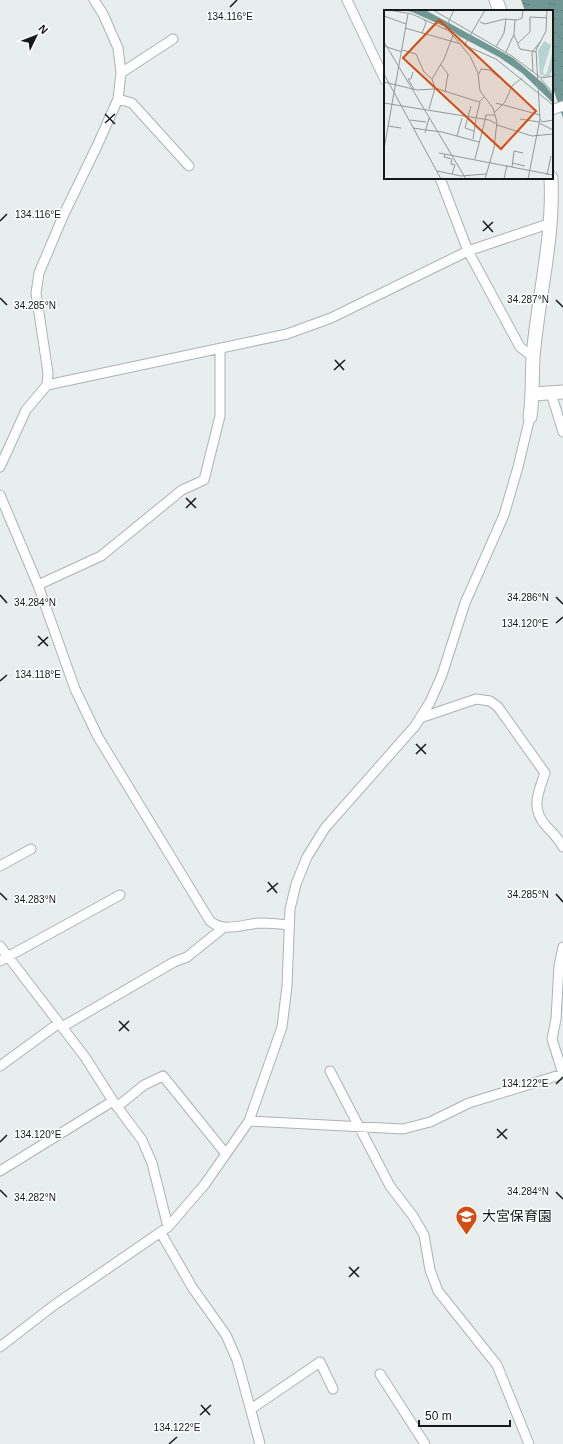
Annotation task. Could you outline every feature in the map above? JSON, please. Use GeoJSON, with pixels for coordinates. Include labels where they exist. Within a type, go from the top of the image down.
{"type":"FeatureCollection","features":[{"type":"Feature","properties":{"kind":"street"},"geometry":{"type":"LineString","coordinates":[[0,467],[26,410],[47,385],[48,373],[36,293],[40,273],[64,214],[118,99],[121,73],[118,48],[103,14],[94,0]]}},
{"type":"Feature","properties":{"kind":"street"},"geometry":{"type":"LineString","coordinates":[[347,0],[384,78]]}},
{"type":"Feature","properties":{"kind":"street"},"geometry":{"type":"LineString","coordinates":[[496,0],[500,10]]}},
{"type":"Feature","properties":{"kind":"street"},"geometry":{"type":"LineString","coordinates":[[121,73],[173,39]]}},
{"type":"Feature","properties":{"kind":"street"},"geometry":{"type":"LineString","coordinates":[[118,99],[132,103],[189,166]]}},
{"type":"Feature","properties":{"kind":"street"},"geometry":{"type":"LineString","coordinates":[[553,110],[563,106]]}},
{"type":"Feature","properties":{"kind":"street"},"geometry":{"type":"LineString","coordinates":[[440,179],[468,251],[520,347],[533,357]]}},
{"type":"Feature","properties":{"kind":"street"},"geometry":{"type":"LineString","coordinates":[[0,1348],[53,1306],[161,1234],[204,1184],[249,1121],[282,1027],[287,986],[290,909],[296,884],[307,857],[325,828],[420,718],[430,702],[442,675],[465,604],[504,515],[530,417],[533,394],[533,357],[550,223],[551,179]]}},
{"type":"Feature","properties":{"kind":"street"},"geometry":{"type":"LineString","coordinates":[[47,385],[287,334],[331,318],[468,251],[550,223]]}},
{"type":"Feature","properties":{"kind":"street"},"geometry":{"type":"LineString","coordinates":[[38,585],[101,556],[182,490],[204,480],[220,416],[220,349]]}},
{"type":"Feature","properties":{"kind":"street"},"geometry":{"type":"LineString","coordinates":[[533,394],[557,392],[563,432]]}},
{"type":"Feature","properties":{"kind":"street"},"geometry":{"type":"LineString","coordinates":[[0,495],[38,585],[75,689],[98,737],[206,915],[216,926],[223,928],[261,923],[289,925]]}},
{"type":"Feature","properties":{"kind":"street"},"geometry":{"type":"LineString","coordinates":[[420,718],[476,699],[490,700],[498,707],[545,773],[537,795],[537,810],[540,819],[561,841],[563,847]]}},
{"type":"Feature","properties":{"kind":"street"},"geometry":{"type":"LineString","coordinates":[[0,866],[31,849]]}},
{"type":"Feature","properties":{"kind":"street"},"geometry":{"type":"LineString","coordinates":[[4,959],[120,895]]}},
{"type":"Feature","properties":{"kind":"street"},"geometry":{"type":"LineString","coordinates":[[0,1066],[60,1025],[174,962],[187,957],[223,928]]}},
{"type":"Feature","properties":{"kind":"street"},"geometry":{"type":"LineString","coordinates":[[0,946],[4,959],[85,1057],[115,1104],[142,1140],[152,1163],[168,1227]]}},
{"type":"Feature","properties":{"kind":"street"},"geometry":{"type":"LineString","coordinates":[[249,1121],[403,1129],[416,1127],[430,1122],[469,1102],[563,1074],[552,1039],[556,1019],[559,966],[563,947]]}},
{"type":"Feature","properties":{"kind":"street"},"geometry":{"type":"LineString","coordinates":[[330,1071],[390,1186],[414,1216],[424,1235],[430,1270],[438,1291],[497,1365],[529,1444]]}},
{"type":"Feature","properties":{"kind":"street"},"geometry":{"type":"LineString","coordinates":[[0,1171],[115,1104],[144,1085],[163,1076],[226,1154]]}},
{"type":"Feature","properties":{"kind":"street"},"geometry":{"type":"LineString","coordinates":[[161,1234],[192,1287],[226,1335],[237,1360],[260,1444]]}},
{"type":"Feature","properties":{"kind":"street"},"geometry":{"type":"LineString","coordinates":[[251,1409],[320,1362],[333,1389]]}},
{"type":"Feature","properties":{"kind":"street"},"geometry":{"type":"LineString","coordinates":[[380,1374],[425,1444]]}},
{"type":"Feature","properties":{"kind":"water"},"geometry":{"type":"Polygon","coordinates":[[[521,0],[563,0],[563,118],[553,88],[553,10],[525,10],[521,0]]]}},
{"type":"Feature","properties":{"kind":"place","name":"大宮保育園"},"geometry":{"type":"Point","coordinates":[467,1236]}}]}
